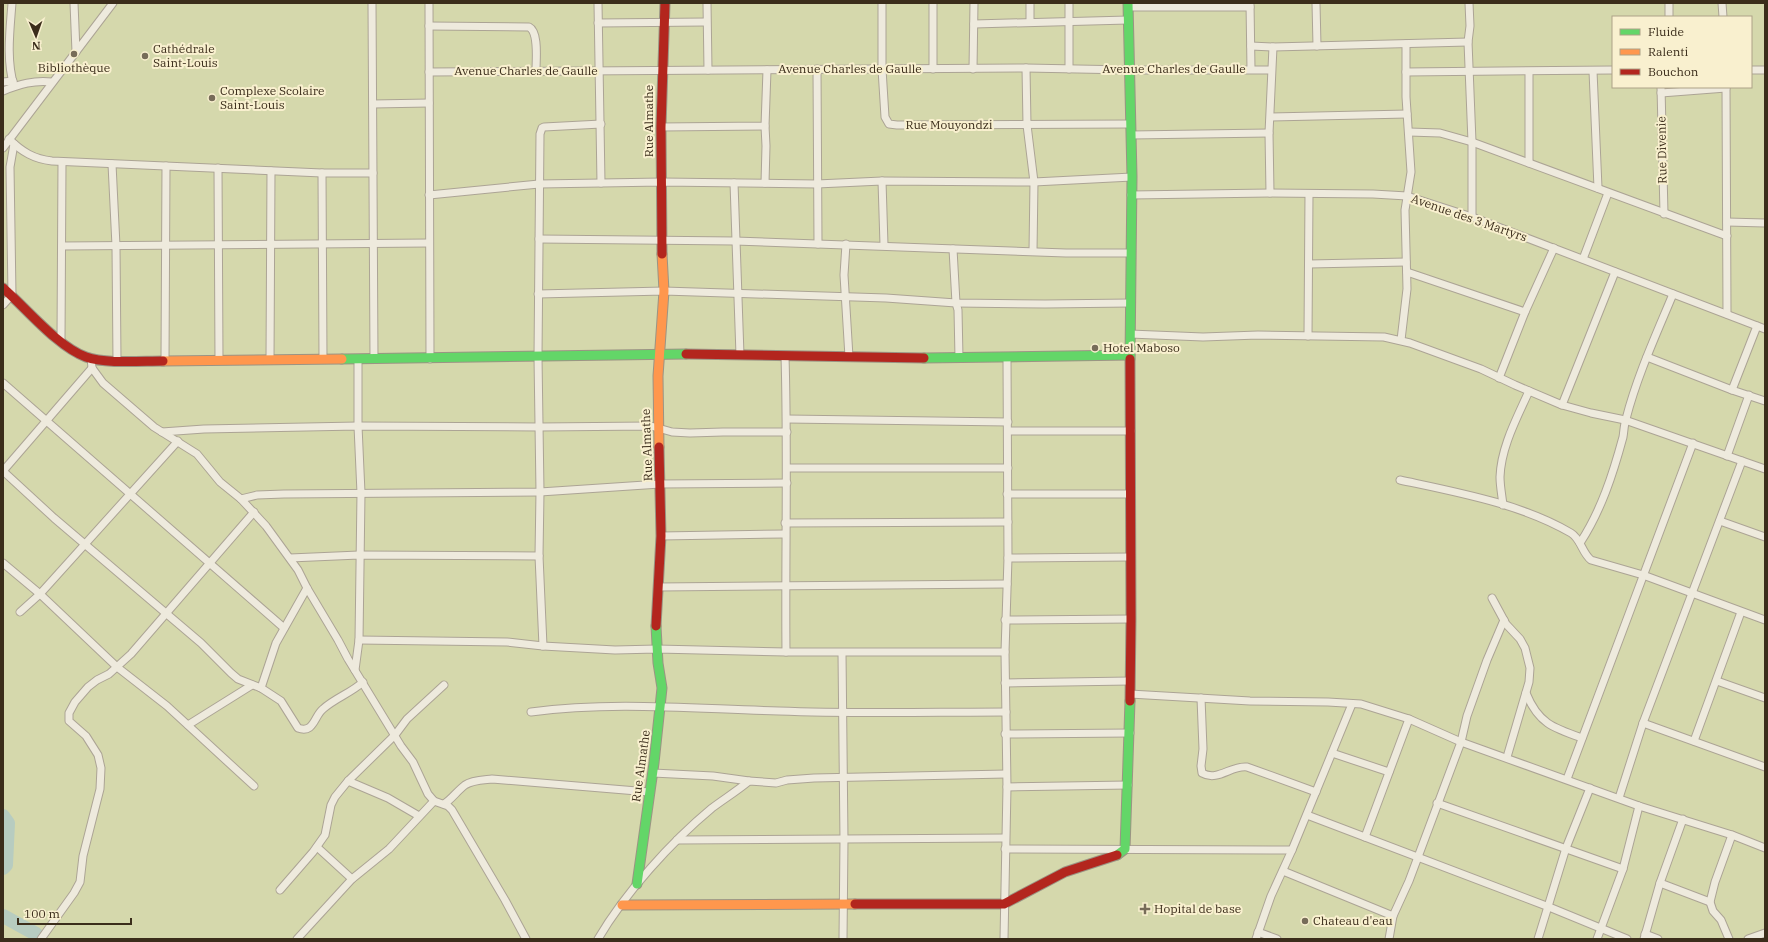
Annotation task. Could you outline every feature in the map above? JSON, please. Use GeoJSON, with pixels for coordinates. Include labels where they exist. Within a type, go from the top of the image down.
{"type":"FeatureCollection","features":[{"type":"Feature","properties":{"kind":"street"},"geometry":{"type":"LineString","coordinates":[[12,3],[9,50],[14,84]]}},
{"type":"Feature","properties":{"kind":"street"},"geometry":{"type":"LineString","coordinates":[[74,3],[76,52]]}},
{"type":"Feature","properties":{"kind":"street"},"geometry":{"type":"LineString","coordinates":[[3,148],[12,142],[52,82],[113,3]]}},
{"type":"Feature","properties":{"kind":"street"},"geometry":{"type":"LineString","coordinates":[[372,3],[374,359]]}},
{"type":"Feature","properties":{"kind":"street"},"geometry":{"type":"LineString","coordinates":[[429,3],[430,359]]}},
{"type":"Feature","properties":{"kind":"street"},"geometry":{"type":"LineString","coordinates":[[598,3],[601,183]]}},
{"type":"Feature","properties":{"kind":"street","name":"Rue Almathe"},"geometry":{"type":"LineString","coordinates":[[637,884],[649,792],[653,773],[662,688],[657,649],[656,619],[661,536],[658,367],[661,354],[664,291],[661,239],[661,70],[665,3]]}},
{"type":"Feature","properties":{"kind":"street"},"geometry":{"type":"LineString","coordinates":[[707,3],[706,22],[708,70]]}},
{"type":"Feature","properties":{"kind":"street","name":"Rue Mouyondzi"},"geometry":{"type":"LineString","coordinates":[[882,3],[882,69],[885,117],[889,124],[1131,124]]}},
{"type":"Feature","properties":{"kind":"street"},"geometry":{"type":"LineString","coordinates":[[933,3],[933,69]]}},
{"type":"Feature","properties":{"kind":"street"},"geometry":{"type":"LineString","coordinates":[[973,69],[974,3]]}},
{"type":"Feature","properties":{"kind":"street"},"geometry":{"type":"LineString","coordinates":[[1030,3],[1030,22]]}},
{"type":"Feature","properties":{"kind":"street"},"geometry":{"type":"LineString","coordinates":[[1069,3],[1069,69]]}},
{"type":"Feature","properties":{"kind":"street"},"geometry":{"type":"LineString","coordinates":[[1316,3],[1317,46]]}},
{"type":"Feature","properties":{"kind":"street"},"geometry":{"type":"LineString","coordinates":[[1469,3],[1470,26],[1468,42],[1472,142],[1472,217]]}},
{"type":"Feature","properties":{"kind":"street"},"geometry":{"type":"LineString","coordinates":[[1669,3],[1669,16]]}},
{"type":"Feature","properties":{"kind":"street"},"geometry":{"type":"LineString","coordinates":[[1722,3],[1723,16]]}},
{"type":"Feature","properties":{"kind":"street"},"geometry":{"type":"LineString","coordinates":[[622,905],[1004,904],[1065,872],[1119,854],[1125,849],[1130,733],[1131,619],[1130,334],[1132,177],[1128,5],[1250,5],[1252,69]]}},
{"type":"Feature","properties":{"kind":"street"},"geometry":{"type":"LineString","coordinates":[[974,24],[1128,20]]}},
{"type":"Feature","properties":{"kind":"street"},"geometry":{"type":"LineString","coordinates":[[598,22],[664,24],[706,22]]}},
{"type":"Feature","properties":{"kind":"street"},"geometry":{"type":"LineString","coordinates":[[429,26],[529,26],[534,31],[535,37],[536,70]]}},
{"type":"Feature","properties":{"kind":"street"},"geometry":{"type":"LineString","coordinates":[[1251,46],[1273,47],[1468,42]]}},
{"type":"Feature","properties":{"kind":"street"},"geometry":{"type":"LineString","coordinates":[[1401,340],[1407,289],[1405,210],[1411,172],[1407,114],[1406,44]]}},
{"type":"Feature","properties":{"kind":"street"},"geometry":{"type":"LineString","coordinates":[[1270,193],[1269,133],[1271,117],[1271,70],[1273,47]]}},
{"type":"Feature","properties":{"kind":"street"},"geometry":{"type":"LineString","coordinates":[[1026,68],[1027,125],[1034,182],[1033,251]]}},
{"type":"Feature","properties":{"kind":"street","name":"Avenue Charles de Gaulle"},"geometry":{"type":"LineString","coordinates":[[429,72],[536,70],[599,71],[1026,68],[1271,70]]}},
{"type":"Feature","properties":{"kind":"street"},"geometry":{"type":"LineString","coordinates":[[817,69],[818,244]]}},
{"type":"Feature","properties":{"kind":"street"},"geometry":{"type":"LineString","coordinates":[[765,183],[767,70]]}},
{"type":"Feature","properties":{"kind":"street"},"geometry":{"type":"LineString","coordinates":[[1406,72],[1593,72],[1612,70]]}},
{"type":"Feature","properties":{"kind":"street"},"geometry":{"type":"LineString","coordinates":[[1752,70],[1765,70]]}},
{"type":"Feature","properties":{"kind":"street"},"geometry":{"type":"LineString","coordinates":[[1529,72],[1529,164]]}},
{"type":"Feature","properties":{"kind":"street"},"geometry":{"type":"LineString","coordinates":[[1593,72],[1598,188]]}},
{"type":"Feature","properties":{"kind":"street"},"geometry":{"type":"LineString","coordinates":[[3,82],[14,84],[41,81],[52,82]]}},
{"type":"Feature","properties":{"kind":"street"},"geometry":{"type":"LineString","coordinates":[[3,91],[14,84]]}},
{"type":"Feature","properties":{"kind":"street"},"geometry":{"type":"LineString","coordinates":[[1661,90],[1726,88],[1727,314]]}},
{"type":"Feature","properties":{"kind":"street","name":"Rue Divenie"},"geometry":{"type":"LineString","coordinates":[[1661,90],[1664,214]]}},
{"type":"Feature","properties":{"kind":"street"},"geometry":{"type":"LineString","coordinates":[[373,104],[429,103]]}},
{"type":"Feature","properties":{"kind":"street"},"geometry":{"type":"LineString","coordinates":[[1271,117],[1407,114]]}},
{"type":"Feature","properties":{"kind":"street"},"geometry":{"type":"LineString","coordinates":[[543,646],[538,556],[540,492],[538,294],[540,134],[542,128],[601,124]]}},
{"type":"Feature","properties":{"kind":"street"},"geometry":{"type":"LineString","coordinates":[[661,127],[765,126]]}},
{"type":"Feature","properties":{"kind":"street"},"geometry":{"type":"LineString","coordinates":[[1409,132],[1440,133],[1472,142],[1727,236]]}},
{"type":"Feature","properties":{"kind":"street"},"geometry":{"type":"LineString","coordinates":[[1131,135],[1269,133]]}},
{"type":"Feature","properties":{"kind":"street"},"geometry":{"type":"LineString","coordinates":[[12,142],[22,151],[37,158],[62,162],[322,173],[373,173]]}},
{"type":"Feature","properties":{"kind":"street"},"geometry":{"type":"LineString","coordinates":[[3,305],[12,295],[10,167],[12,142]]}},
{"type":"Feature","properties":{"kind":"street"},"geometry":{"type":"LineString","coordinates":[[61,340],[62,162]]}},
{"type":"Feature","properties":{"kind":"street"},"geometry":{"type":"LineString","coordinates":[[112,164],[116,246],[117,360]]}},
{"type":"Feature","properties":{"kind":"street"},"geometry":{"type":"LineString","coordinates":[[165,360],[166,166]]}},
{"type":"Feature","properties":{"kind":"street"},"geometry":{"type":"LineString","coordinates":[[218,168],[219,360]]}},
{"type":"Feature","properties":{"kind":"street"},"geometry":{"type":"LineString","coordinates":[[270,360],[271,171]]}},
{"type":"Feature","properties":{"kind":"street"},"geometry":{"type":"LineString","coordinates":[[322,173],[323,358]]}},
{"type":"Feature","properties":{"kind":"street"},"geometry":{"type":"LineString","coordinates":[[429,194],[539,184],[662,182],[817,184],[882,181],[1034,182],[1132,177]]}},
{"type":"Feature","properties":{"kind":"street"},"geometry":{"type":"LineString","coordinates":[[882,181],[884,246]]}},
{"type":"Feature","properties":{"kind":"street"},"geometry":{"type":"LineString","coordinates":[[734,182],[740,355]]}},
{"type":"Feature","properties":{"kind":"street"},"geometry":{"type":"LineString","coordinates":[[1583,259],[1608,192]]}},
{"type":"Feature","properties":{"kind":"street","name":"Avenue des 3 Martyrs"},"geometry":{"type":"LineString","coordinates":[[1131,195],[1270,193],[1373,194],[1407,196],[1472,217],[1765,329]]}},
{"type":"Feature","properties":{"kind":"street"},"geometry":{"type":"LineString","coordinates":[[1308,336],[1309,194]]}},
{"type":"Feature","properties":{"kind":"street"},"geometry":{"type":"LineString","coordinates":[[1727,222],[1765,223]]}},
{"type":"Feature","properties":{"kind":"street"},"geometry":{"type":"LineString","coordinates":[[539,239],[661,239],[846,244],[953,249],[1131,253]]}},
{"type":"Feature","properties":{"kind":"street"},"geometry":{"type":"LineString","coordinates":[[62,246],[373,244],[429,242]]}},
{"type":"Feature","properties":{"kind":"street"},"geometry":{"type":"LineString","coordinates":[[846,244],[845,297],[849,357]]}},
{"type":"Feature","properties":{"kind":"street"},"geometry":{"type":"LineString","coordinates":[[1498,378],[1525,312],[1554,248]]}},
{"type":"Feature","properties":{"kind":"street"},"geometry":{"type":"LineString","coordinates":[[953,249],[956,303],[958,310],[959,358]]}},
{"type":"Feature","properties":{"kind":"street"},"geometry":{"type":"LineString","coordinates":[[1309,264],[1406,262]]}},
{"type":"Feature","properties":{"kind":"street"},"geometry":{"type":"LineString","coordinates":[[1407,272],[1525,312]]}},
{"type":"Feature","properties":{"kind":"street"},"geometry":{"type":"LineString","coordinates":[[1562,405],[1615,272]]}},
{"type":"Feature","properties":{"kind":"street"},"geometry":{"type":"LineString","coordinates":[[3,288],[61,340],[79,354],[91,358],[117,360],[270,360],[323,358],[358,360],[538,358],[661,354],[959,358],[1130,355]]}},
{"type":"Feature","properties":{"kind":"street"},"geometry":{"type":"LineString","coordinates":[[538,294],[664,291],[886,298],[956,303],[1131,303]]}},
{"type":"Feature","properties":{"kind":"street"},"geometry":{"type":"LineString","coordinates":[[1580,543],[1591,525],[1606,490],[1623,435],[1625,420],[1647,357],[1673,294]]}},
{"type":"Feature","properties":{"kind":"street"},"geometry":{"type":"LineString","coordinates":[[1732,390],[1757,326]]}},
{"type":"Feature","properties":{"kind":"street"},"geometry":{"type":"LineString","coordinates":[[1130,334],[1203,337],[1372,336],[1401,340],[1481,369],[1498,378],[1562,405],[1625,420],[1765,469]]}},
{"type":"Feature","properties":{"kind":"street"},"geometry":{"type":"LineString","coordinates":[[785,356],[787,420],[785,522],[786,652]]}},
{"type":"Feature","properties":{"kind":"street"},"geometry":{"type":"LineString","coordinates":[[1647,357],[1732,390],[1765,401]]}},
{"type":"Feature","properties":{"kind":"street"},"geometry":{"type":"LineString","coordinates":[[91,358],[92,368],[102,383],[129,408],[162,432],[197,454],[220,482],[241,498],[254,512],[290,558],[355,670],[413,762],[428,794],[434,801],[450,807],[506,900],[526,939]]}},
{"type":"Feature","properties":{"kind":"street"},"geometry":{"type":"LineString","coordinates":[[1004,939],[1007,786],[1005,734],[1006,683],[1004,652],[1008,558],[1008,422],[1006,358]]}},
{"type":"Feature","properties":{"kind":"street"},"geometry":{"type":"LineString","coordinates":[[355,670],[359,640],[361,493],[358,426],[358,360]]}},
{"type":"Feature","properties":{"kind":"street"},"geometry":{"type":"LineString","coordinates":[[92,368],[3,471],[84,543],[167,613],[214,655],[231,674],[238,679],[261,688],[281,701],[296,726],[300,729],[305,729],[314,724],[322,709],[352,691],[363,682]]}},
{"type":"Feature","properties":{"kind":"street"},"geometry":{"type":"LineString","coordinates":[[3,383],[284,628]]}},
{"type":"Feature","properties":{"kind":"street"},"geometry":{"type":"LineString","coordinates":[[1503,505],[1500,477],[1501,463],[1507,440],[1529,391]]}},
{"type":"Feature","properties":{"kind":"street"},"geometry":{"type":"LineString","coordinates":[[1727,456],[1749,395]]}},
{"type":"Feature","properties":{"kind":"street"},"geometry":{"type":"LineString","coordinates":[[787,420],[1008,422]]}},
{"type":"Feature","properties":{"kind":"street"},"geometry":{"type":"LineString","coordinates":[[162,432],[204,429],[358,426],[539,428],[651,426],[658,429],[690,434],[723,432],[787,432]]}},
{"type":"Feature","properties":{"kind":"street"},"geometry":{"type":"LineString","coordinates":[[1008,431],[1131,430]]}},
{"type":"Feature","properties":{"kind":"street"},"geometry":{"type":"LineString","coordinates":[[20,612],[40,594],[84,543],[178,441]]}},
{"type":"Feature","properties":{"kind":"street"},"geometry":{"type":"LineString","coordinates":[[1566,779],[1606,679],[1642,575],[1693,443]]}},
{"type":"Feature","properties":{"kind":"street"},"geometry":{"type":"LineString","coordinates":[[1618,798],[1643,723],[1742,461]]}},
{"type":"Feature","properties":{"kind":"street"},"geometry":{"type":"LineString","coordinates":[[787,468],[1008,468]]}},
{"type":"Feature","properties":{"kind":"street"},"geometry":{"type":"LineString","coordinates":[[1400,480],[1503,505],[1563,529],[1573,535],[1580,543],[1586,556],[1591,560],[1607,566],[1642,575],[1765,620]]}},
{"type":"Feature","properties":{"kind":"street"},"geometry":{"type":"LineString","coordinates":[[241,498],[284,494],[540,492],[660,484],[786,483]]}},
{"type":"Feature","properties":{"kind":"street"},"geometry":{"type":"LineString","coordinates":[[1007,494],[1131,494]]}},
{"type":"Feature","properties":{"kind":"street"},"geometry":{"type":"LineString","coordinates":[[42,936],[74,893],[80,882],[84,856],[100,789],[100,762],[92,743],[69,721],[68,716],[72,707],[88,687],[117,667],[167,613],[254,512]]}},
{"type":"Feature","properties":{"kind":"street"},"geometry":{"type":"LineString","coordinates":[[785,522],[1008,522]]}},
{"type":"Feature","properties":{"kind":"street"},"geometry":{"type":"LineString","coordinates":[[1720,522],[1765,537]]}},
{"type":"Feature","properties":{"kind":"street"},"geometry":{"type":"LineString","coordinates":[[661,536],[785,534]]}},
{"type":"Feature","properties":{"kind":"street"},"geometry":{"type":"LineString","coordinates":[[290,558],[359,555],[538,556]]}},
{"type":"Feature","properties":{"kind":"street"},"geometry":{"type":"LineString","coordinates":[[1008,558],[1130,557]]}},
{"type":"Feature","properties":{"kind":"street"},"geometry":{"type":"LineString","coordinates":[[3,563],[40,594],[117,667],[151,692],[254,786]]}},
{"type":"Feature","properties":{"kind":"street"},"geometry":{"type":"LineString","coordinates":[[659,587],[1007,584]]}},
{"type":"Feature","properties":{"kind":"street"},"geometry":{"type":"LineString","coordinates":[[261,688],[276,643],[307,588]]}},
{"type":"Feature","properties":{"kind":"street"},"geometry":{"type":"LineString","coordinates":[[1492,598],[1504,620],[1520,639],[1528,656],[1530,674],[1526,693],[1507,757]]}},
{"type":"Feature","properties":{"kind":"street"},"geometry":{"type":"LineString","coordinates":[[1694,741],[1741,612]]}},
{"type":"Feature","properties":{"kind":"street"},"geometry":{"type":"LineString","coordinates":[[1005,620],[1131,619]]}},
{"type":"Feature","properties":{"kind":"street"},"geometry":{"type":"LineString","coordinates":[[1389,939],[1393,916],[1418,856],[1461,742],[1467,716],[1487,660],[1504,620]]}},
{"type":"Feature","properties":{"kind":"street"},"geometry":{"type":"LineString","coordinates":[[359,640],[507,642],[543,646],[615,650],[657,649],[842,653],[1004,652]]}},
{"type":"Feature","properties":{"kind":"street"},"geometry":{"type":"LineString","coordinates":[[842,653],[841,712],[844,777],[843,939]]}},
{"type":"Feature","properties":{"kind":"street"},"geometry":{"type":"LineString","coordinates":[[1006,683],[1130,681]]}},
{"type":"Feature","properties":{"kind":"street"},"geometry":{"type":"LineString","coordinates":[[1717,681],[1765,698]]}},
{"type":"Feature","properties":{"kind":"street"},"geometry":{"type":"LineString","coordinates":[[188,725],[252,685]]}},
{"type":"Feature","properties":{"kind":"street"},"geometry":{"type":"LineString","coordinates":[[280,890],[317,847],[327,829],[329,813],[335,797],[348,781],[395,735],[407,719],[444,685]]}},
{"type":"Feature","properties":{"kind":"street"},"geometry":{"type":"LineString","coordinates":[[1526,693],[1532,708],[1548,724],[1559,731],[1582,738]]}},
{"type":"Feature","properties":{"kind":"street"},"geometry":{"type":"LineString","coordinates":[[1130,694],[1361,704],[1408,719],[1461,742],[1507,757],[1639,806],[1732,835],[1765,848]]}},
{"type":"Feature","properties":{"kind":"street"},"geometry":{"type":"LineString","coordinates":[[1201,698],[1203,749],[1201,766],[1202,773],[1215,776],[1223,775],[1240,766],[1247,767],[1316,792]]}},
{"type":"Feature","properties":{"kind":"street"},"geometry":{"type":"LineString","coordinates":[[1256,939],[1271,896],[1307,815],[1352,704]]}},
{"type":"Feature","properties":{"kind":"street"},"geometry":{"type":"LineString","coordinates":[[531,712],[556,708],[661,706],[841,712],[1006,712]]}},
{"type":"Feature","properties":{"kind":"street"},"geometry":{"type":"LineString","coordinates":[[1365,837],[1408,719]]}},
{"type":"Feature","properties":{"kind":"street"},"geometry":{"type":"LineString","coordinates":[[1643,723],[1765,767]]}},
{"type":"Feature","properties":{"kind":"street"},"geometry":{"type":"LineString","coordinates":[[1005,734],[1130,733]]}},
{"type":"Feature","properties":{"kind":"street"},"geometry":{"type":"LineString","coordinates":[[1332,753],[1389,772]]}},
{"type":"Feature","properties":{"kind":"street"},"geometry":{"type":"LineString","coordinates":[[653,773],[776,782],[844,777],[1006,774]]}},
{"type":"Feature","properties":{"kind":"street"},"geometry":{"type":"LineString","coordinates":[[444,804],[466,785],[477,780],[492,779],[649,792]]}},
{"type":"Feature","properties":{"kind":"street"},"geometry":{"type":"LineString","coordinates":[[348,781],[388,798],[419,816]]}},
{"type":"Feature","properties":{"kind":"street"},"geometry":{"type":"LineString","coordinates":[[598,939],[637,884],[677,840],[712,808],[749,781]]}},
{"type":"Feature","properties":{"kind":"street"},"geometry":{"type":"LineString","coordinates":[[1007,786],[1128,785]]}},
{"type":"Feature","properties":{"kind":"street"},"geometry":{"type":"LineString","coordinates":[[1538,939],[1566,848],[1590,788]]}},
{"type":"Feature","properties":{"kind":"street"},"geometry":{"type":"LineString","coordinates":[[297,939],[352,879],[389,848],[434,801]]}},
{"type":"Feature","properties":{"kind":"street"},"geometry":{"type":"LineString","coordinates":[[1437,803],[1623,868]]}},
{"type":"Feature","properties":{"kind":"street"},"geometry":{"type":"LineString","coordinates":[[1597,939],[1623,868],[1639,806]]}},
{"type":"Feature","properties":{"kind":"street"},"geometry":{"type":"LineString","coordinates":[[1307,815],[1418,856],[1627,939]]}},
{"type":"Feature","properties":{"kind":"street"},"geometry":{"type":"LineString","coordinates":[[1658,939],[1644,936],[1660,883],[1683,819]]}},
{"type":"Feature","properties":{"kind":"street"},"geometry":{"type":"LineString","coordinates":[[1729,939],[1721,920],[1713,911],[1710,902],[1715,882],[1732,835]]}},
{"type":"Feature","properties":{"kind":"street"},"geometry":{"type":"LineString","coordinates":[[677,840],[1005,838]]}},
{"type":"Feature","properties":{"kind":"street"},"geometry":{"type":"LineString","coordinates":[[317,847],[352,879]]}},
{"type":"Feature","properties":{"kind":"street"},"geometry":{"type":"LineString","coordinates":[[1005,849],[1292,850]]}},
{"type":"Feature","properties":{"kind":"street"},"geometry":{"type":"LineString","coordinates":[[1283,871],[1393,916]]}},
{"type":"Feature","properties":{"kind":"street"},"geometry":{"type":"LineString","coordinates":[[1660,883],[1710,902]]}},
{"type":"Feature","properties":{"kind":"street"},"geometry":{"type":"LineString","coordinates":[[1258,932],[1277,939]]}},
{"type":"Feature","properties":{"kind":"street"},"geometry":{"type":"LineString","coordinates":[[1748,939],[1765,933]]}},
{"type":"Feature","properties":{"kind":"green space"},"geometry":{"type":"Polygon","coordinates":[[[3,3],[1765,3],[1765,939],[3,939],[3,3]]]}},
{"type":"Feature","properties":{"kind":"waterway"},"geometry":{"type":"LineString","coordinates":[[3,816],[8,823],[6,865],[3,868]]}},
{"type":"Feature","properties":{"kind":"waterway"},"geometry":{"type":"LineString","coordinates":[[3,916],[36,934],[38,939]]}},
{"type":"Feature","properties":{"kind":"traffic: fast"},"geometry":{"type":"LineString","coordinates":[[1128,3],[1132,177],[1130,359]]}},
{"type":"Feature","properties":{"kind":"traffic: fast"},"geometry":{"type":"LineString","coordinates":[[342,359],[686,354]]}},
{"type":"Feature","properties":{"kind":"traffic: fast"},"geometry":{"type":"LineString","coordinates":[[924,358],[1130,355]]}},
{"type":"Feature","properties":{"kind":"traffic: fast"},"geometry":{"type":"LineString","coordinates":[[637,884],[654,763],[662,688],[658,663],[656,626]]}},
{"type":"Feature","properties":{"kind":"traffic: fast"},"geometry":{"type":"LineString","coordinates":[[1117,855],[1125,849],[1130,701]]}},
{"type":"Feature","properties":{"kind":"traffic: slow"},"geometry":{"type":"LineString","coordinates":[[659,447],[658,376],[664,291],[662,254]]}},
{"type":"Feature","properties":{"kind":"traffic: slow"},"geometry":{"type":"LineString","coordinates":[[163,361],[342,359]]}},
{"type":"Feature","properties":{"kind":"traffic: slow"},"geometry":{"type":"LineString","coordinates":[[622,905],[855,904]]}},
{"type":"Feature","properties":{"kind":"traffic: jam"},"geometry":{"type":"LineString","coordinates":[[662,254],[661,127],[665,3]]}},
{"type":"Feature","properties":{"kind":"traffic: jam"},"geometry":{"type":"LineString","coordinates":[[3,288],[53,336],[75,352],[86,357],[103,361],[163,361]]}},
{"type":"Feature","properties":{"kind":"traffic: jam"},"geometry":{"type":"LineString","coordinates":[[686,354],[924,358]]}},
{"type":"Feature","properties":{"kind":"traffic: jam"},"geometry":{"type":"LineString","coordinates":[[1130,359],[1130,701]]}},
{"type":"Feature","properties":{"kind":"traffic: jam"},"geometry":{"type":"LineString","coordinates":[[656,626],[661,536],[659,447]]}},
{"type":"Feature","properties":{"kind":"traffic: jam"},"geometry":{"type":"LineString","coordinates":[[855,904],[1004,904],[1065,872],[1117,855]]}},
{"type":"Feature","properties":{"kind":"place","name":"Bibliothèque"},"geometry":{"type":"Point","coordinates":[74,54]}},
{"type":"Feature","properties":{"kind":"place","name":"Cathédrale Saint-Louis"},"geometry":{"type":"Point","coordinates":[145,56]}},
{"type":"Feature","properties":{"kind":"place","name":"Complexe Scolaire Saint-Louis"},"geometry":{"type":"Point","coordinates":[212,98]}},
{"type":"Feature","properties":{"kind":"place","name":"Hotel Maboso"},"geometry":{"type":"Point","coordinates":[1095,348]}},
{"type":"Feature","properties":{"kind":"place","name":"Hopital de base"},"geometry":{"type":"Point","coordinates":[1145,909]}},
{"type":"Feature","properties":{"kind":"place","name":"Chateau d'eau"},"geometry":{"type":"Point","coordinates":[1305,921]}}]}
